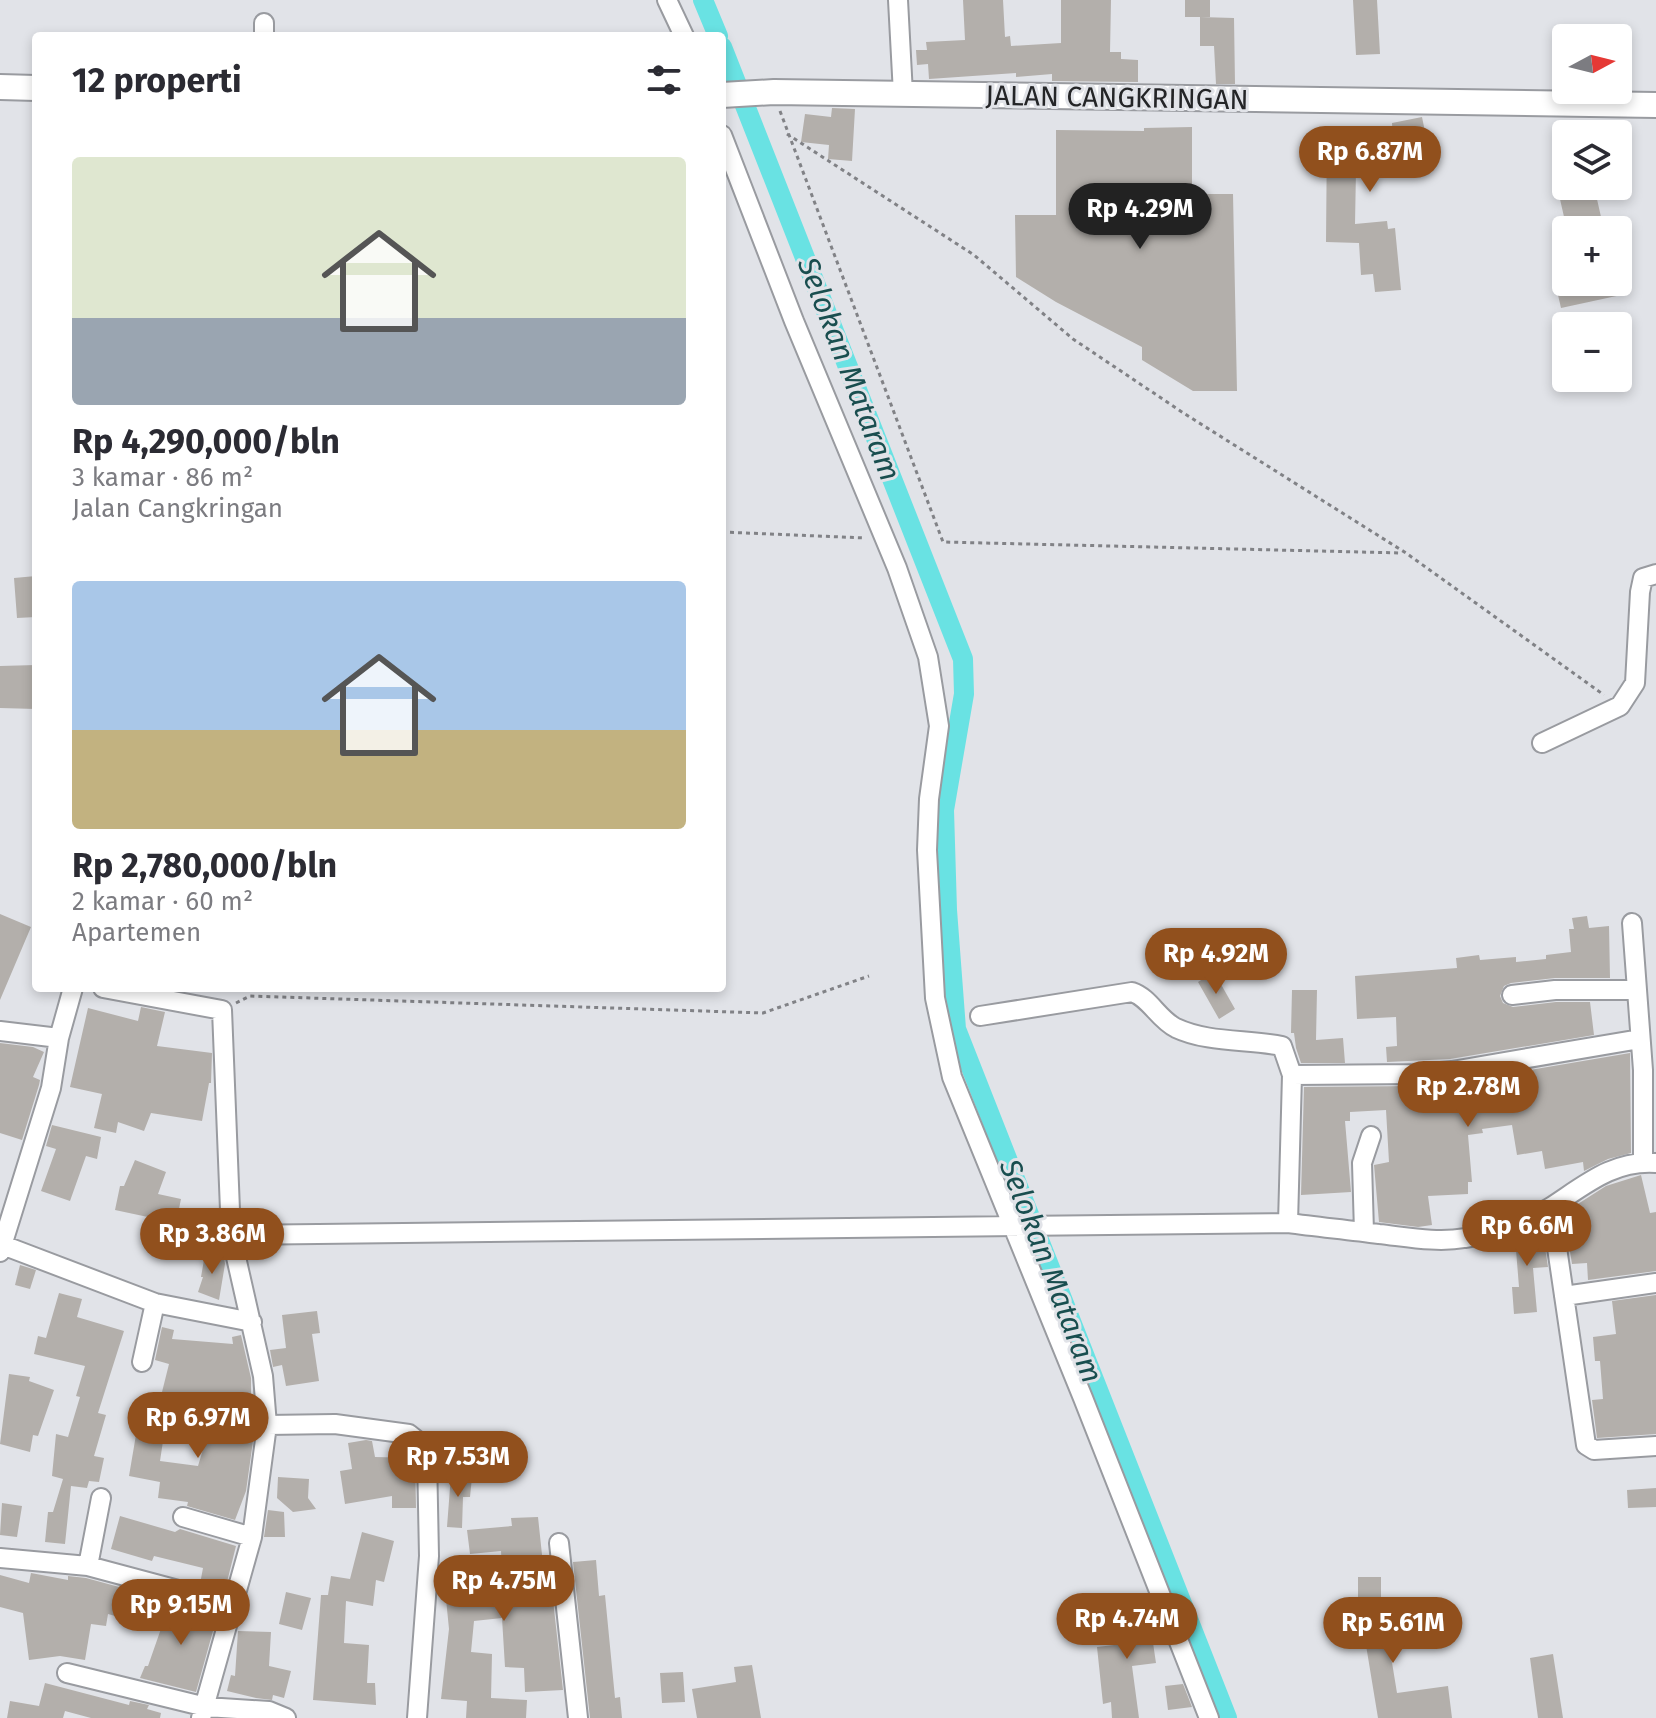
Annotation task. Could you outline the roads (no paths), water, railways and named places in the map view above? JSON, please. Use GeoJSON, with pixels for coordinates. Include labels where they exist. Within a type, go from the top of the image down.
{"type":"FeatureCollection","features":[{"type":"Feature","properties":{"kind":"main road"},"geometry":{"type":"LineString","coordinates":[[0,87],[32,88]]}},
{"type":"Feature","properties":{"kind":"main road","name":"JALAN CANGKRINGAN"},"geometry":{"type":"LineString","coordinates":[[726,95],[903,94],[1656,105]]}},
{"type":"Feature","properties":{"kind":"street"},"geometry":{"type":"LineString","coordinates":[[667,0],[682,32]]}},
{"type":"Feature","properties":{"kind":"street"},"geometry":{"type":"LineString","coordinates":[[898,0],[903,94]]}},
{"type":"Feature","properties":{"kind":"street"},"geometry":{"type":"LineString","coordinates":[[726,145],[794,321],[885,538],[928,657],[939,726],[929,799],[927,850],[935,998],[944,1046],[968,1121],[1020,1226],[1209,1718]]}},
{"type":"Feature","properties":{"kind":"street"},"geometry":{"type":"LineString","coordinates":[[1542,743],[1620,706],[1635,683],[1643,578],[1656,574]]}},
{"type":"Feature","properties":{"kind":"street"},"geometry":{"type":"LineString","coordinates":[[231,1235],[1288,1223],[1416,1238],[1464,1238],[1504,1228],[1551,1207],[1578,1186],[1603,1173],[1618,1167],[1650,1163],[1650,1070],[1640,1039],[1632,923]]}},
{"type":"Feature","properties":{"kind":"street"},"geometry":{"type":"LineString","coordinates":[[1512,995],[1555,990],[1636,990]]}},
{"type":"Feature","properties":{"kind":"street"},"geometry":{"type":"LineString","coordinates":[[72,992],[59,1038],[51,1088],[1,1247],[155,1303],[252,1322]]}},
{"type":"Feature","properties":{"kind":"street"},"geometry":{"type":"LineString","coordinates":[[125,992],[222,1010],[231,1235],[263,1376],[267,1425],[252,1537],[204,1713]]}},
{"type":"Feature","properties":{"kind":"street"},"geometry":{"type":"LineString","coordinates":[[980,1016],[1132,992],[1145,999],[1165,1021],[1179,1029],[1205,1036],[1282,1046],[1292,1075],[1288,1223]]}},
{"type":"Feature","properties":{"kind":"street"},"geometry":{"type":"LineString","coordinates":[[0,1031],[59,1038]]}},
{"type":"Feature","properties":{"kind":"street"},"geometry":{"type":"LineString","coordinates":[[1292,1075],[1452,1071],[1640,1039]]}},
{"type":"Feature","properties":{"kind":"street"},"geometry":{"type":"LineString","coordinates":[[1364,1232],[1362,1163],[1371,1136]]}},
{"type":"Feature","properties":{"kind":"street"},"geometry":{"type":"LineString","coordinates":[[1551,1207],[1586,1445],[1594,1450],[1656,1446]]}},
{"type":"Feature","properties":{"kind":"street"},"geometry":{"type":"LineString","coordinates":[[1564,1296],[1656,1283]]}},
{"type":"Feature","properties":{"kind":"street"},"geometry":{"type":"LineString","coordinates":[[142,1362],[155,1303]]}},
{"type":"Feature","properties":{"kind":"street"},"geometry":{"type":"LineString","coordinates":[[267,1425],[335,1424],[409,1434],[424,1446],[427,1455],[429,1556],[417,1718]]}},
{"type":"Feature","properties":{"kind":"street"},"geometry":{"type":"LineString","coordinates":[[88,1566],[101,1498]]}},
{"type":"Feature","properties":{"kind":"street"},"geometry":{"type":"LineString","coordinates":[[183,1517],[252,1537]]}},
{"type":"Feature","properties":{"kind":"street"},"geometry":{"type":"LineString","coordinates":[[559,1543],[578,1718]]}},
{"type":"Feature","properties":{"kind":"street"},"geometry":{"type":"LineString","coordinates":[[0,1558],[88,1566],[234,1605]]}},
{"type":"Feature","properties":{"kind":"street"},"geometry":{"type":"LineString","coordinates":[[67,1673],[204,1713],[269,1711],[286,1718]]}},
{"type":"Feature","properties":{"kind":"waterway","name":"Selokan Mataram"},"geometry":{"type":"LineString","coordinates":[[703,0],[716,32]]}},
{"type":"Feature","properties":{"kind":"waterway","name":"Selokan Mataram"},"geometry":{"type":"LineString","coordinates":[[726,57],[963,659],[964,694],[944,810],[947,910],[956,1029],[1227,1718]]}}]}
